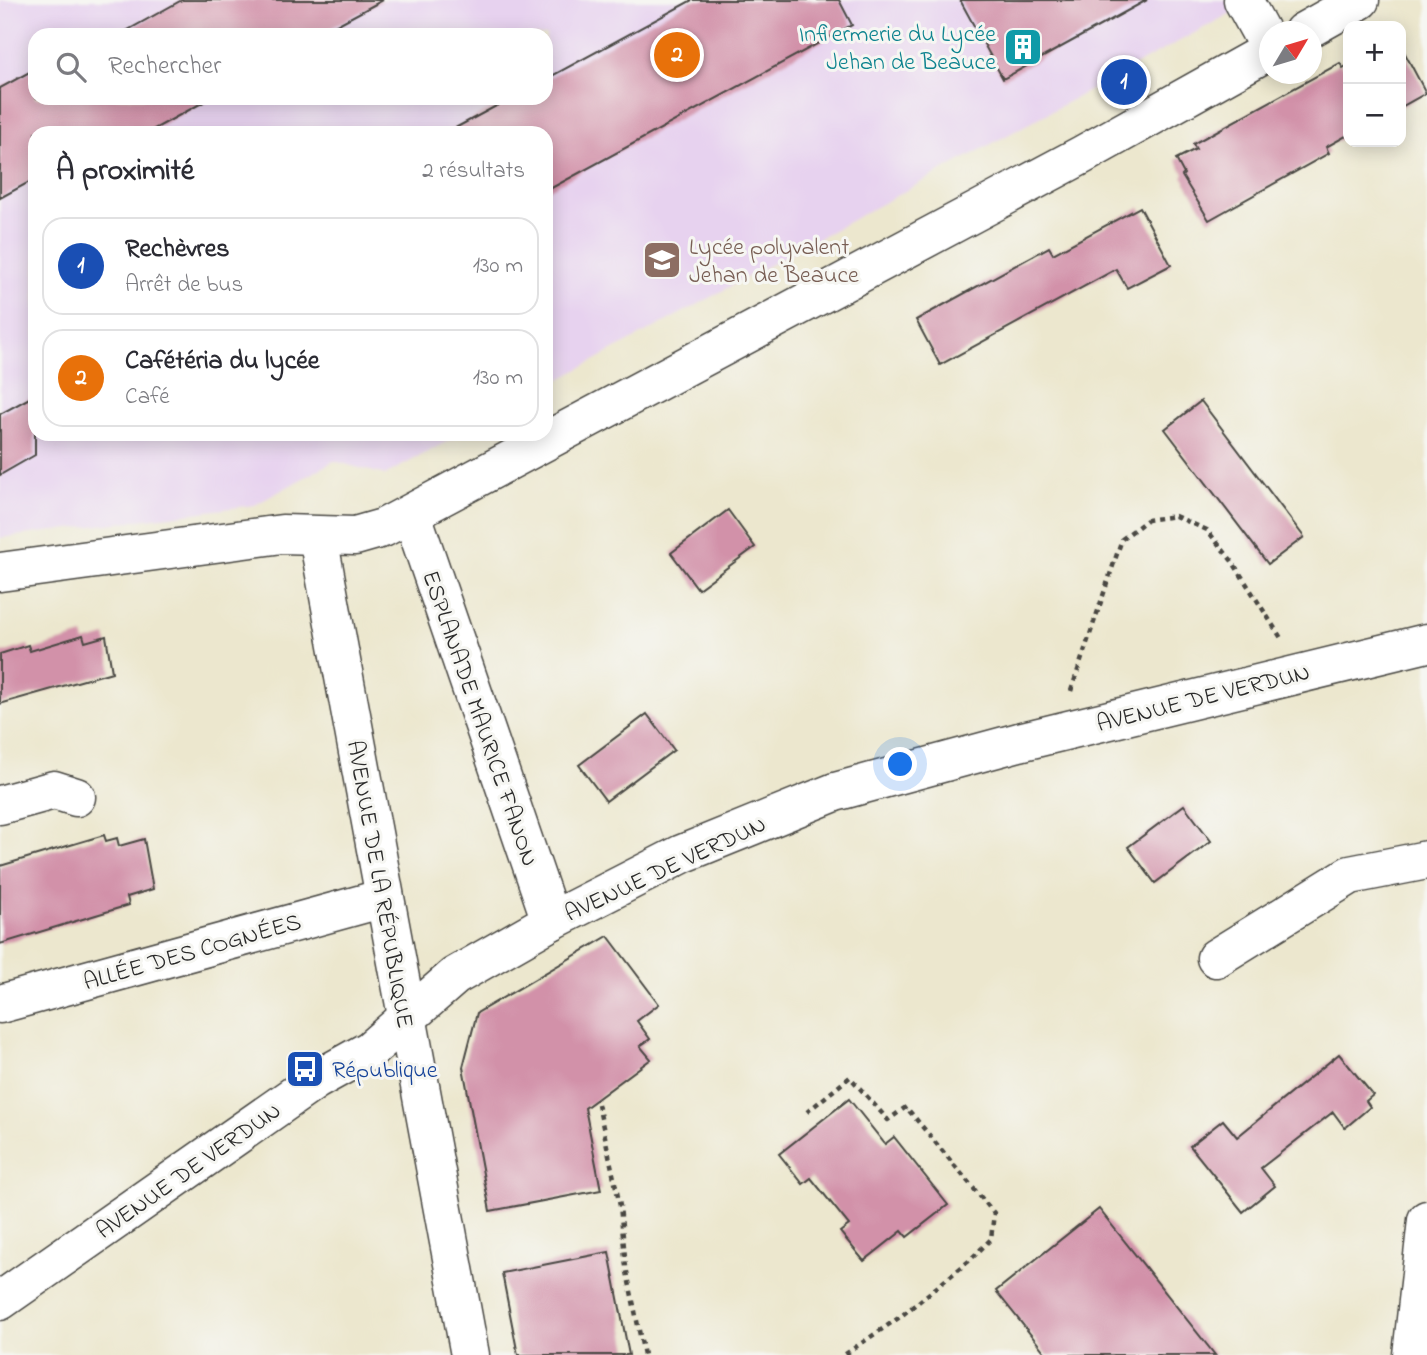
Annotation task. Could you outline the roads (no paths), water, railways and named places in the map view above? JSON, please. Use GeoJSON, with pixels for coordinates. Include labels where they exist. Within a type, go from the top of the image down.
{"type":"FeatureCollection","features":[{"type":"Feature","properties":{"kind":"street"},"geometry":{"type":"LineString","coordinates":[[1243,0],[1259,30]]}},
{"type":"Feature","properties":{"kind":"street"},"geometry":{"type":"LineString","coordinates":[[1322,21],[1360,0]]}},
{"type":"Feature","properties":{"kind":"street"},"geometry":{"type":"LineString","coordinates":[[553,439],[1082,155],[1259,55]]}},
{"type":"Feature","properties":{"kind":"street"},"geometry":{"type":"LineString","coordinates":[[0,572],[282,534],[355,536],[412,515],[550,441]]}},
{"type":"Feature","properties":{"kind":"street","name":"ESPLANADE MAURICE FANON"},"geometry":{"type":"LineString","coordinates":[[412,515],[551,921]]}},
{"type":"Feature","properties":{"kind":"street","name":"AVENUE DE LA RÉPUBLIQUE"},"geometry":{"type":"LineString","coordinates":[[318,537],[470,1355]]}},
{"type":"Feature","properties":{"kind":"street","name":"AVENUE DE VERDUN"},"geometry":{"type":"LineString","coordinates":[[0,1301],[316,1080],[370,1050],[405,1016],[455,976],[551,921],[682,855],[835,792],[1058,732],[1427,643]]}},
{"type":"Feature","properties":{"kind":"street"},"geometry":{"type":"LineString","coordinates":[[0,805],[54,790],[76,797]]}},
{"type":"Feature","properties":{"kind":"street"},"geometry":{"type":"LineString","coordinates":[[1216,958],[1350,876],[1427,860]]}},
{"type":"Feature","properties":{"kind":"street","name":"ALLÉE DES COGNÉES"},"geometry":{"type":"LineString","coordinates":[[0,1004],[384,898]]}},
{"type":"Feature","properties":{"kind":"street"},"geometry":{"type":"LineString","coordinates":[[1418,1343],[1427,1220]]}},
{"type":"Feature","properties":{"kind":"place","name":"Infiermerie du Lycée Jehan de Beauce"},"geometry":{"type":"Point","coordinates":[1023,47]}},
{"type":"Feature","properties":{"kind":"place","name":"Cafétéria du lycée"},"geometry":{"type":"Point","coordinates":[677,55]}},
{"type":"Feature","properties":{"kind":"place","name":"Rechèvres"},"geometry":{"type":"Point","coordinates":[1124,82]}},
{"type":"Feature","properties":{"kind":"place","name":"Lycée polyvalent Jehan de Beauce"},"geometry":{"type":"Point","coordinates":[662,260]}},
{"type":"Feature","properties":{"kind":"place","name":"République"},"geometry":{"type":"Point","coordinates":[305,1069]}}]}
